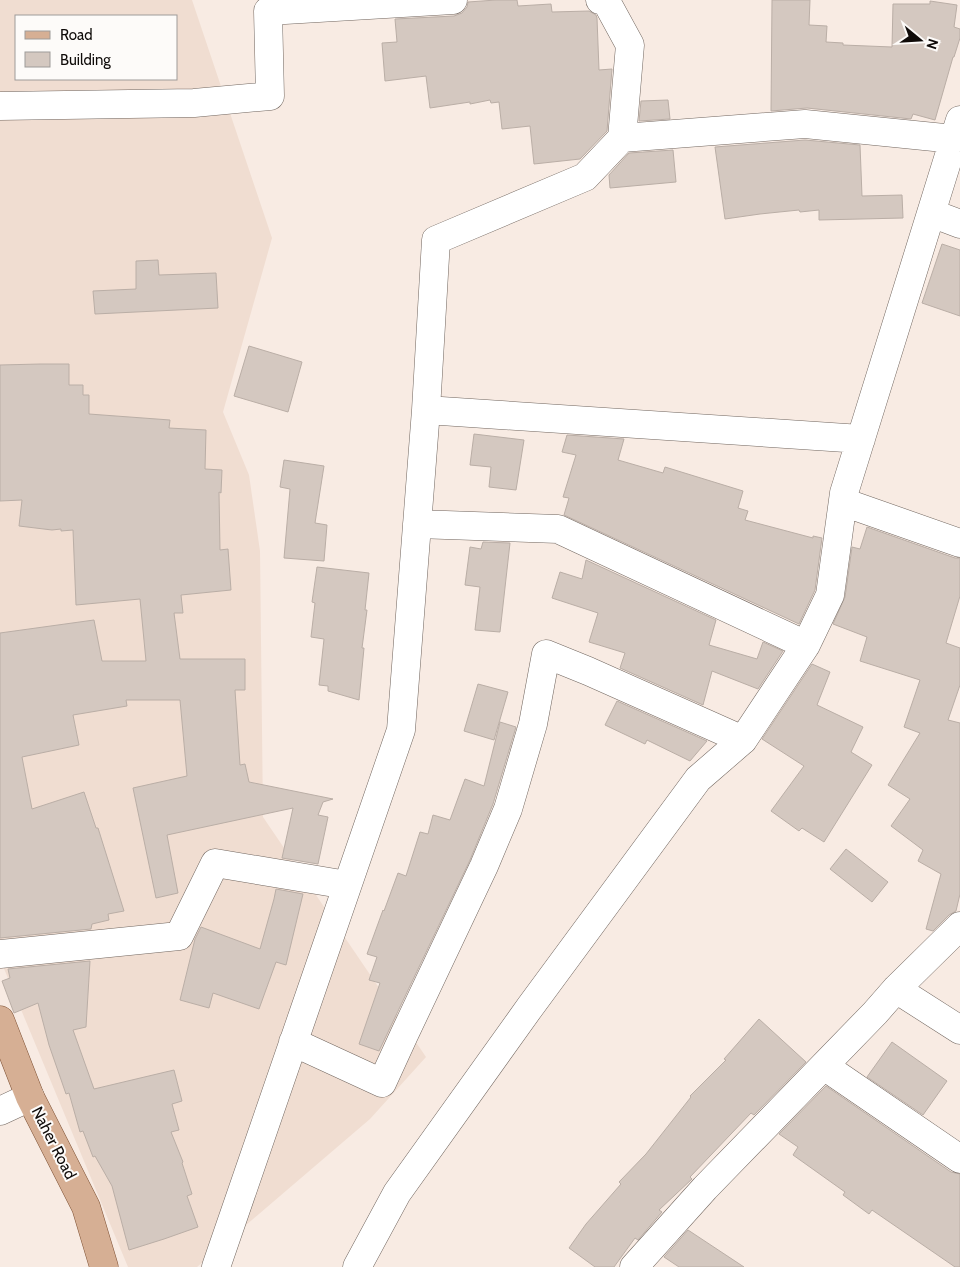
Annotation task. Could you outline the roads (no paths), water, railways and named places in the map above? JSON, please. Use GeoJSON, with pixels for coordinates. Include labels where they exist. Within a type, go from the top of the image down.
{"type":"FeatureCollection","features":[{"type":"Feature","properties":{"kind":"main road","name":"Naher Road"},"geometry":{"type":"LineString","coordinates":[[0,1020],[30,1098],[86,1207],[104,1267]]}},
{"type":"Feature","properties":{"kind":"street"},"geometry":{"type":"LineString","coordinates":[[0,106],[194,103],[270,96],[268,11],[453,0]]}},
{"type":"Feature","properties":{"kind":"street"},"geometry":{"type":"LineString","coordinates":[[216,1267],[401,730],[426,410],[436,240],[585,178],[622,138],[630,45],[606,1],[600,0]]}},
{"type":"Feature","properties":{"kind":"street"},"geometry":{"type":"LineString","coordinates":[[357,1267],[397,1193],[547,983],[698,779],[743,740],[806,645],[830,595],[844,493],[957,130],[806,124],[622,138]]}},
{"type":"Feature","properties":{"kind":"street"},"geometry":{"type":"LineString","coordinates":[[931,213],[960,224]]}},
{"type":"Feature","properties":{"kind":"street"},"geometry":{"type":"LineString","coordinates":[[426,410],[861,439]]}},
{"type":"Feature","properties":{"kind":"street"},"geometry":{"type":"LineString","coordinates":[[843,502],[960,543]]}},
{"type":"Feature","properties":{"kind":"street"},"geometry":{"type":"LineString","coordinates":[[417,524],[558,529],[806,645]]}},
{"type":"Feature","properties":{"kind":"street"},"geometry":{"type":"LineString","coordinates":[[293,1042],[382,1084],[484,866],[508,809],[534,724],[546,654],[743,740]]}},
{"type":"Feature","properties":{"kind":"street"},"geometry":{"type":"LineString","coordinates":[[0,954],[179,936],[215,863],[348,886]]}},
{"type":"Feature","properties":{"kind":"street"},"geometry":{"type":"LineString","coordinates":[[634,1267],[705,1188],[896,989],[954,942]]}},
{"type":"Feature","properties":{"kind":"street"},"geometry":{"type":"LineString","coordinates":[[896,989],[960,1030]]}},
{"type":"Feature","properties":{"kind":"street"},"geometry":{"type":"LineString","coordinates":[[824,1066],[960,1159]]}},
{"type":"Feature","properties":{"kind":"street"},"geometry":{"type":"LineString","coordinates":[[0,1111],[30,1098]]}}]}
